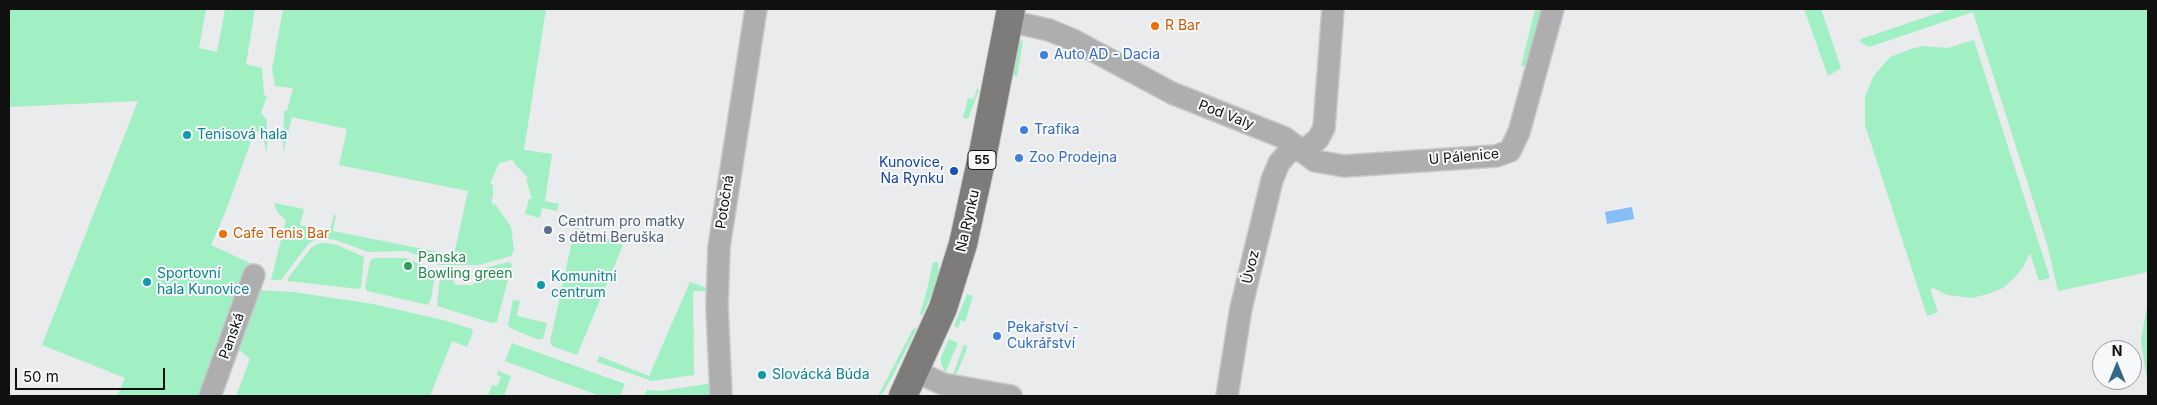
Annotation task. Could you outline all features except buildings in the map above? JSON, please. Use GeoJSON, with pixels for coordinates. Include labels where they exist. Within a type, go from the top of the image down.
{"type":"FeatureCollection","features":[{"type":"Feature","properties":{"kind":"main road","name":"Na Rynku"},"geometry":{"type":"LineString","coordinates":[[903,396],[943,308],[963,244],[1010,15]]}},
{"type":"Feature","properties":{"kind":"street","name":"Potočná"},"geometry":{"type":"LineString","coordinates":[[722,396],[717,306],[719,247],[756,9]]}},
{"type":"Feature","properties":{"kind":"street"},"geometry":{"type":"LineString","coordinates":[[1298,148],[1318,139],[1324,128],[1333,9]]}},
{"type":"Feature","properties":{"kind":"street","name":"U Pálenice"},"geometry":{"type":"LineString","coordinates":[[1298,148],[1316,161],[1344,166],[1496,156],[1507,153],[1513,147],[1519,132],[1553,9]]}},
{"type":"Feature","properties":{"kind":"street","name":"Pod Valy"},"geometry":{"type":"LineString","coordinates":[[1010,15],[1073,40],[1172,93],[1274,133],[1298,148]]}},
{"type":"Feature","properties":{"kind":"street","name":"Úvoz"},"geometry":{"type":"LineString","coordinates":[[1227,396],[1241,308],[1272,180],[1279,163],[1298,148]]}},
{"type":"Feature","properties":{"kind":"street","name":"Panská"},"geometry":{"type":"LineString","coordinates":[[210,396],[254,275]]}},
{"type":"Feature","properties":{"kind":"street"},"geometry":{"type":"LineString","coordinates":[[915,372],[942,390],[1011,396]]}},
{"type":"Feature","properties":{"kind":"green space"},"geometry":{"type":"Polygon","coordinates":[[[9,9],[206,9],[199,48],[217,52],[225,9],[255,9],[246,64],[262,68],[264,95],[267,96],[261,113],[266,119],[267,153],[262,134],[255,130],[227,208],[211,245],[250,263],[200,396],[117,396],[125,378],[42,345],[138,101],[9,107],[9,9]]]}},
{"type":"Feature","properties":{"kind":"green space"},"geometry":{"type":"Polygon","coordinates":[[[283,9],[546,9],[524,150],[552,154],[545,201],[559,204],[557,211],[542,208],[540,218],[525,214],[529,199],[532,199],[526,179],[528,178],[514,161],[509,159],[509,161],[499,163],[490,184],[493,185],[493,199],[491,199],[493,205],[495,204],[511,227],[514,250],[511,256],[479,265],[439,265],[407,251],[368,252],[336,240],[319,238],[309,243],[281,280],[271,280],[286,220],[277,212],[274,203],[304,209],[300,225],[330,231],[334,215],[336,215],[333,231],[454,255],[468,191],[339,165],[347,129],[292,117],[283,153],[284,111],[287,111],[293,88],[275,86],[272,69],[283,9]]]}},
{"type":"Feature","properties":{"kind":"green space"},"geometry":{"type":"Polygon","coordinates":[[[1535,9],[1541,9],[1526,66],[1521,66],[1535,9]]]}},
{"type":"Feature","properties":{"kind":"green space"},"geometry":{"type":"Polygon","coordinates":[[[1804,9],[1821,9],[1841,68],[1828,76],[1804,9]]]}},
{"type":"Feature","properties":{"kind":"green space"},"geometry":{"type":"Polygon","coordinates":[[[1950,9],[2148,9],[2148,272],[2058,291],[2047,244],[1973,12],[1869,47],[1860,42],[1861,39],[1950,9]]]}},
{"type":"Feature","properties":{"kind":"green space"},"geometry":{"type":"Polygon","coordinates":[[[1022,40],[1017,77],[1011,73],[1019,43],[1022,40]]]}},
{"type":"Feature","properties":{"kind":"green space"},"geometry":{"type":"Polygon","coordinates":[[[1974,40],[2050,278],[2039,281],[2030,253],[2023,268],[2014,278],[2003,288],[1988,294],[1972,298],[1947,295],[1933,288],[1930,289],[1938,312],[1927,316],[1865,125],[1865,97],[1873,77],[1890,57],[1923,46],[1948,48],[1974,40]]]}},
{"type":"Feature","properties":{"kind":"green space"},"geometry":{"type":"Polygon","coordinates":[[[977,88],[979,90],[968,119],[963,118],[968,98],[974,99],[977,88]]]}},
{"type":"Feature","properties":{"kind":"green space"},"geometry":{"type":"Polygon","coordinates":[[[575,227],[623,245],[577,355],[552,346],[550,342],[575,227]]]}},
{"type":"Feature","properties":{"kind":"green space"},"geometry":{"type":"Polygon","coordinates":[[[317,244],[337,245],[364,257],[361,287],[359,289],[288,281],[288,278],[311,248],[317,244]]]}},
{"type":"Feature","properties":{"kind":"green space"},"geometry":{"type":"Polygon","coordinates":[[[374,258],[406,258],[433,270],[435,274],[431,299],[428,305],[367,291],[365,288],[370,261],[374,258]]]}},
{"type":"Feature","properties":{"kind":"green space"},"geometry":{"type":"Polygon","coordinates":[[[509,262],[512,264],[497,322],[492,323],[437,306],[440,277],[443,271],[453,271],[453,281],[456,285],[472,285],[476,282],[476,270],[509,262]]]}},
{"type":"Feature","properties":{"kind":"green space"},"geometry":{"type":"Polygon","coordinates":[[[933,262],[938,262],[939,278],[922,316],[920,313],[933,262]]]}},
{"type":"Feature","properties":{"kind":"green space"},"geometry":{"type":"Polygon","coordinates":[[[690,282],[707,288],[708,291],[693,291],[694,375],[652,381],[597,362],[599,356],[649,376],[690,282]]]}},
{"type":"Feature","properties":{"kind":"green space"},"geometry":{"type":"Polygon","coordinates":[[[257,290],[293,292],[373,304],[447,321],[472,329],[473,332],[467,347],[452,341],[430,396],[236,396],[250,359],[238,349],[257,290]]]}},
{"type":"Feature","properties":{"kind":"green space"},"geometry":{"type":"Polygon","coordinates":[[[967,294],[973,296],[965,322],[961,320],[958,328],[954,326],[967,294]]]}},
{"type":"Feature","properties":{"kind":"green space"},"geometry":{"type":"Polygon","coordinates":[[[513,300],[520,301],[517,316],[547,323],[543,339],[536,339],[510,328],[508,324],[513,300]]]}},
{"type":"Feature","properties":{"kind":"green space"},"geometry":{"type":"Polygon","coordinates":[[[2148,300],[2148,389],[2142,340],[2148,300]]]}},
{"type":"Feature","properties":{"kind":"green space"},"geometry":{"type":"Polygon","coordinates":[[[917,328],[892,377],[881,396],[878,396],[913,329],[917,328]]]}},
{"type":"Feature","properties":{"kind":"green space"},"geometry":{"type":"Polygon","coordinates":[[[949,339],[958,343],[945,373],[941,357],[949,339]]]}},
{"type":"Feature","properties":{"kind":"green space"},"geometry":{"type":"Polygon","coordinates":[[[512,343],[625,384],[620,396],[600,396],[505,361],[512,343]]]}},
{"type":"Feature","properties":{"kind":"green space"},"geometry":{"type":"Polygon","coordinates":[[[964,345],[967,346],[966,351],[955,378],[952,377],[964,345]]]}},
{"type":"Feature","properties":{"kind":"green space"},"geometry":{"type":"Polygon","coordinates":[[[498,371],[511,376],[504,396],[488,396],[492,385],[497,386],[501,377],[497,375],[498,371]]]}},
{"type":"Feature","properties":{"kind":"green space"},"geometry":{"type":"Polygon","coordinates":[[[713,383],[712,394],[709,396],[644,396],[647,390],[661,391],[713,383]]]}},
{"type":"Feature","properties":{"kind":"water"},"geometry":{"type":"Polygon","coordinates":[[[1632,207],[1634,219],[1607,224],[1605,212],[1632,207]]]}},
{"type":"Feature","properties":{"kind":"place","name":"R Bar"},"geometry":{"type":"Point","coordinates":[1155,26]}},
{"type":"Feature","properties":{"kind":"place","name":"Auto AD - Dacia"},"geometry":{"type":"Point","coordinates":[1044,55]}},
{"type":"Feature","properties":{"kind":"place","name":"Trafika"},"geometry":{"type":"Point","coordinates":[1024,130]}},
{"type":"Feature","properties":{"kind":"place","name":"Tenisová hala"},"geometry":{"type":"Point","coordinates":[187,135]}},
{"type":"Feature","properties":{"kind":"place","name":"Zoo Prodejna"},"geometry":{"type":"Point","coordinates":[1019,158]}},
{"type":"Feature","properties":{"kind":"place","name":"Kunovice, Na Rynku"},"geometry":{"type":"Point","coordinates":[954,171]}},
{"type":"Feature","properties":{"kind":"place","name":"Centrum pro matky s dětmi Beruška"},"geometry":{"type":"Point","coordinates":[548,230]}},
{"type":"Feature","properties":{"kind":"place","name":"Cafe Tenis Bar"},"geometry":{"type":"Point","coordinates":[223,234]}},
{"type":"Feature","properties":{"kind":"place","name":"Panska Bowling green"},"geometry":{"type":"Point","coordinates":[408,266]}},
{"type":"Feature","properties":{"kind":"place","name":"Sportovní hala Kunovice"},"geometry":{"type":"Point","coordinates":[147,282]}},
{"type":"Feature","properties":{"kind":"place","name":"Komunitní centrum"},"geometry":{"type":"Point","coordinates":[541,285]}},
{"type":"Feature","properties":{"kind":"place","name":"Pekařství - Cukrářství"},"geometry":{"type":"Point","coordinates":[997,336]}},
{"type":"Feature","properties":{"kind":"place","name":"Slovácká Búda"},"geometry":{"type":"Point","coordinates":[762,375]}}]}
